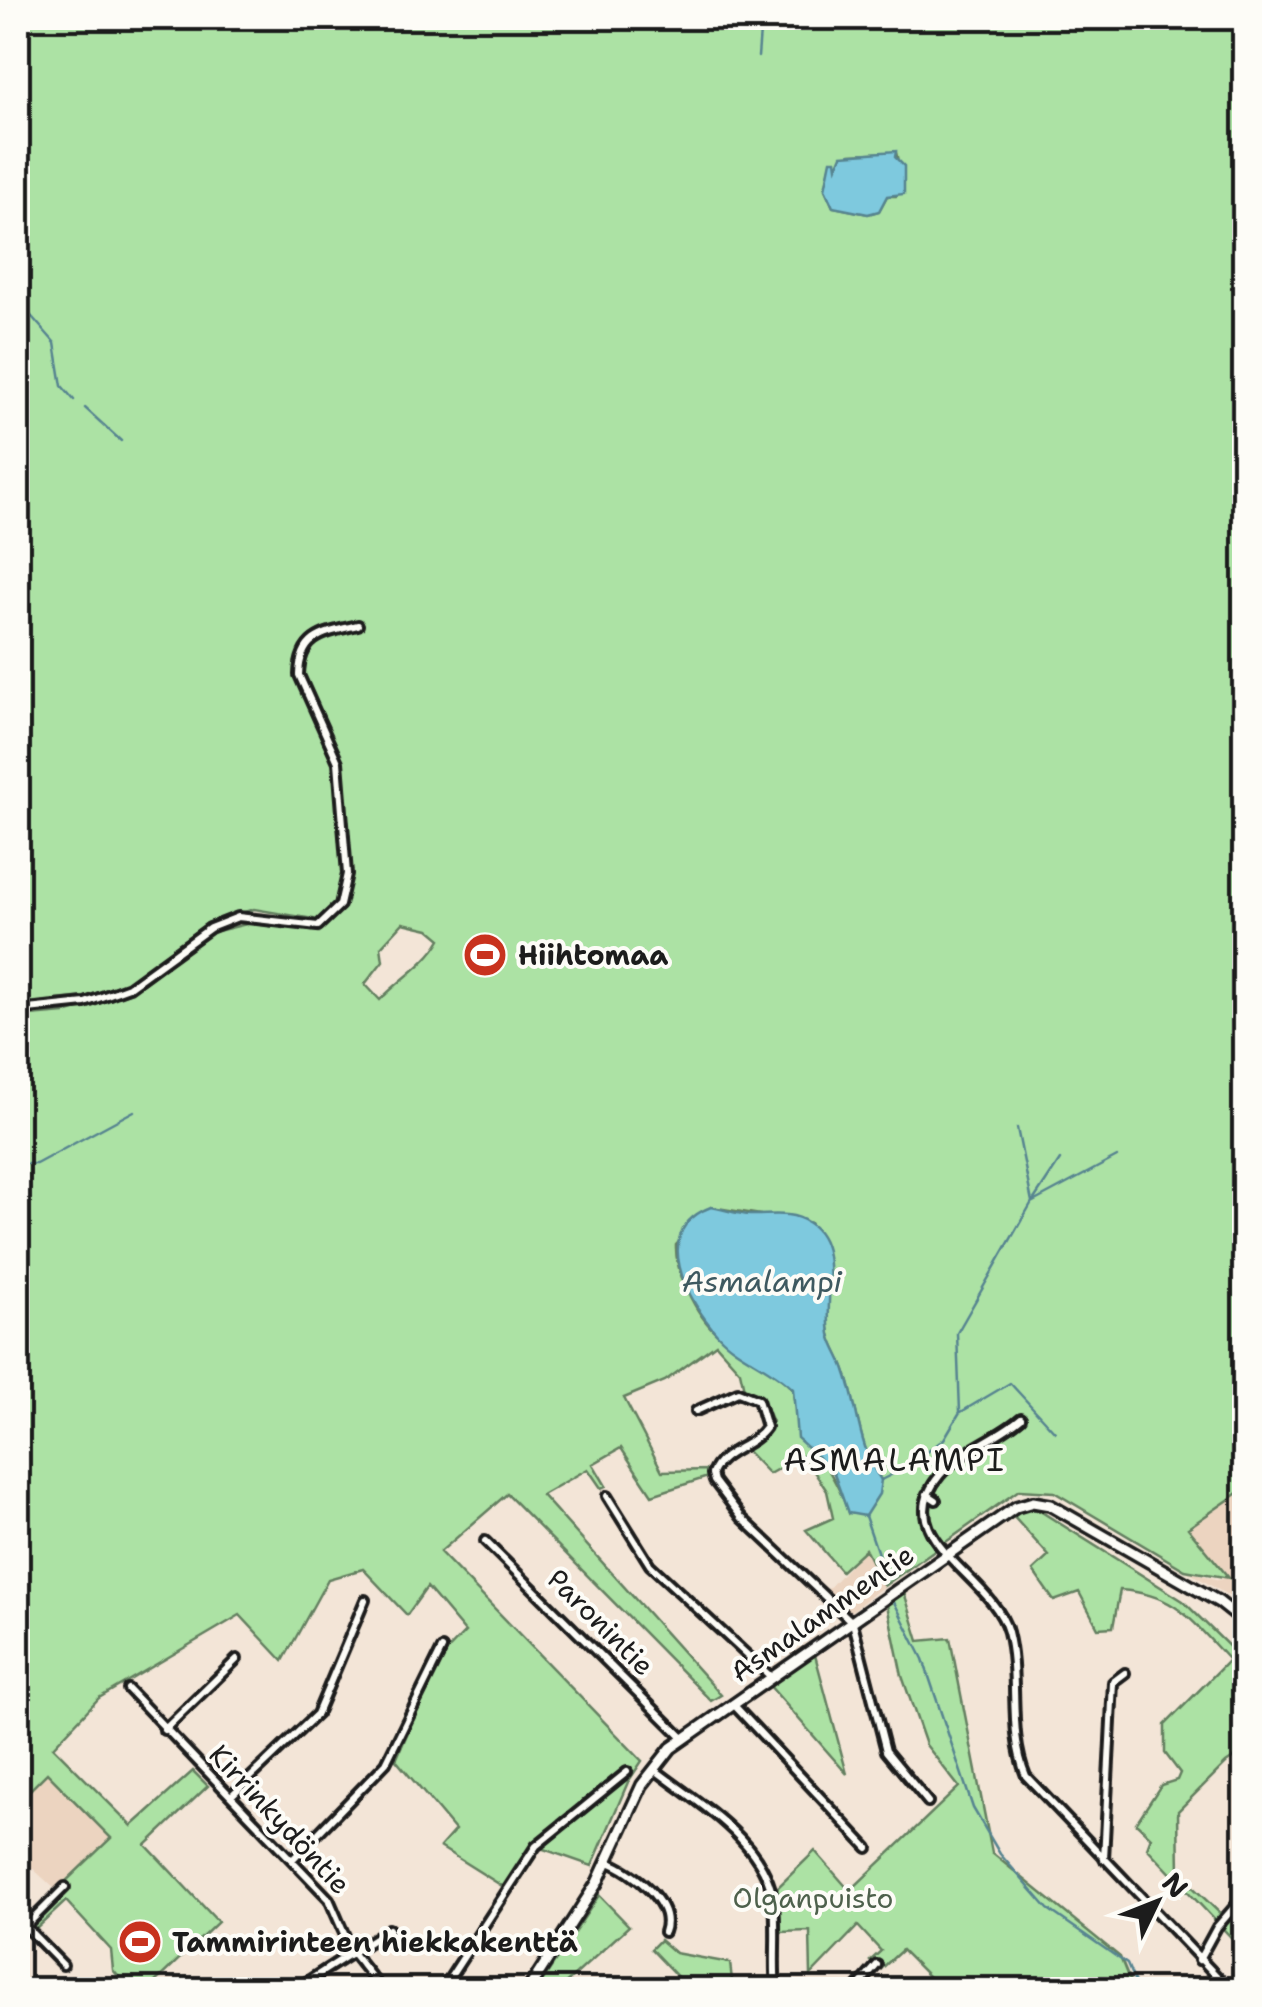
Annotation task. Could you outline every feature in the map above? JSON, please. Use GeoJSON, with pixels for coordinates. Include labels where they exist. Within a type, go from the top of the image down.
{"type":"FeatureCollection","features":[{"type":"Feature","properties":{"kind":"street"},"geometry":{"type":"LineString","coordinates":[[18,1010],[85,1003],[129,988],[210,928],[238,917],[318,926],[340,904],[347,874],[338,762],[299,674],[299,661],[306,642],[318,634],[358,625]]}},
{"type":"Feature","properties":{"kind":"street"},"geometry":{"type":"LineString","coordinates":[[696,1411],[738,1392],[758,1400],[766,1427],[754,1441],[719,1460],[712,1474],[714,1481],[742,1518],[853,1623],[886,1751],[928,1802]]}},
{"type":"Feature","properties":{"kind":"street"},"geometry":{"type":"LineString","coordinates":[[1021,1418],[946,1469],[927,1494],[922,1509],[925,1524],[946,1554],[986,1591],[1008,1633],[1018,1755],[1026,1776],[1230,1990]]}},
{"type":"Feature","properties":{"kind":"street"},"geometry":{"type":"LineString","coordinates":[[927,1494],[936,1500]]}},
{"type":"Feature","properties":{"kind":"street"},"geometry":{"type":"LineString","coordinates":[[608,1496],[650,1565],[770,1677]]}},
{"type":"Feature","properties":{"kind":"street","name":"Asmalammentie"},"geometry":{"type":"LineString","coordinates":[[528,1990],[608,1862],[653,1769],[682,1737],[1025,1503],[1042,1502],[1220,1602],[1244,1622]]}},
{"type":"Feature","properties":{"kind":"street","name":"Paronintie"},"geometry":{"type":"LineString","coordinates":[[485,1541],[682,1737]]}},
{"type":"Feature","properties":{"kind":"street"},"geometry":{"type":"LineString","coordinates":[[231,1796],[316,1714],[365,1600]]}},
{"type":"Feature","properties":{"kind":"street"},"geometry":{"type":"LineString","coordinates":[[293,1859],[386,1764],[442,1648]]}},
{"type":"Feature","properties":{"kind":"street"},"geometry":{"type":"LineString","coordinates":[[164,1730],[237,1658]]}},
{"type":"Feature","properties":{"kind":"street"},"geometry":{"type":"LineString","coordinates":[[1104,1860],[1113,1682],[1125,1673]]}},
{"type":"Feature","properties":{"kind":"street","name":"Kirrinkydöntie"},"geometry":{"type":"LineString","coordinates":[[128,1689],[329,1898],[352,1952],[382,1990]]}},
{"type":"Feature","properties":{"kind":"street"},"geometry":{"type":"LineString","coordinates":[[732,1703],[868,1848]]}},
{"type":"Feature","properties":{"kind":"street"},"geometry":{"type":"LineString","coordinates":[[653,1769],[725,1825],[762,1866],[774,1901],[776,1990]]}},
{"type":"Feature","properties":{"kind":"street"},"geometry":{"type":"LineString","coordinates":[[442,1990],[536,1846],[626,1772]]}},
{"type":"Feature","properties":{"kind":"street"},"geometry":{"type":"LineString","coordinates":[[608,1862],[627,1871],[664,1909],[668,1918],[664,1932]]}},
{"type":"Feature","properties":{"kind":"street"},"geometry":{"type":"LineString","coordinates":[[18,1934],[65,1888]]}},
{"type":"Feature","properties":{"kind":"street"},"geometry":{"type":"LineString","coordinates":[[1199,1960],[1217,1927],[1244,1896]]}},
{"type":"Feature","properties":{"kind":"street"},"geometry":{"type":"LineString","coordinates":[[25,1926],[63,1965]]}},
{"type":"Feature","properties":{"kind":"street"},"geometry":{"type":"LineString","coordinates":[[294,1990],[389,1929]]}},
{"type":"Feature","properties":{"kind":"street"},"geometry":{"type":"LineString","coordinates":[[855,1990],[877,1965]]}},
{"type":"Feature","properties":{"kind":"shaded area"},"geometry":{"type":"Polygon","coordinates":[[[1244,1489],[1244,1605],[1185,1570],[1219,1580],[1228,1577],[1187,1528],[1244,1489]]]}},
{"type":"Feature","properties":{"kind":"shaded area"},"geometry":{"type":"Polygon","coordinates":[[[865,1549],[884,1586],[849,1613],[826,1591],[865,1549]]]}},
{"type":"Feature","properties":{"kind":"shaded area"},"geometry":{"type":"Polygon","coordinates":[[[47,1773],[112,1838],[56,1890],[18,1855],[18,1791],[26,1794],[47,1773]]]}},
{"type":"Feature","properties":{"kind":"green space"},"geometry":{"type":"Polygon","coordinates":[[[18,18],[1244,18],[1244,1489],[1188,1528],[1229,1578],[1185,1570],[1054,1492],[1019,1490],[884,1586],[865,1549],[841,1571],[806,1530],[833,1518],[827,1491],[803,1455],[769,1474],[745,1449],[762,1438],[772,1422],[761,1397],[744,1389],[740,1371],[716,1344],[665,1381],[624,1398],[662,1471],[709,1470],[708,1477],[652,1495],[621,1448],[593,1464],[606,1486],[601,1488],[588,1469],[542,1495],[721,1695],[711,1701],[507,1494],[440,1552],[642,1761],[628,1782],[592,1866],[535,1846],[507,1889],[440,1847],[455,1830],[396,1760],[439,1659],[465,1632],[427,1587],[407,1615],[363,1569],[328,1579],[283,1661],[240,1615],[99,1698],[53,1747],[132,1826],[193,1771],[208,1786],[146,1845],[218,1922],[153,1984],[158,1989],[129,1989],[113,1970],[111,1950],[66,1901],[35,1930],[32,1927],[70,1889],[64,1883],[111,1838],[47,1773],[26,1794],[18,1791],[18,1017],[65,1013],[132,992],[213,932],[255,922],[318,932],[314,919],[254,909],[207,923],[128,982],[85,997],[18,1004],[18,18]],[[896,152],[850,154],[839,166],[831,163],[825,189],[833,207],[868,214],[879,211],[887,196],[896,196],[903,184],[896,152]],[[403,923],[381,947],[383,961],[365,984],[380,1000],[421,964],[441,939],[429,929],[403,923]],[[711,1207],[676,1245],[684,1283],[706,1321],[793,1390],[800,1420],[848,1513],[881,1480],[863,1440],[845,1370],[830,1334],[827,1266],[810,1223],[711,1207]]]}},
{"type":"Feature","properties":{"kind":"green space"},"geometry":{"type":"Polygon","coordinates":[[[1024,1508],[1040,1511],[1183,1601],[1244,1661],[1244,1751],[1226,1763],[1178,1811],[1179,1874],[1227,1920],[1233,1915],[1244,1927],[1244,1951],[1147,1848],[1151,1837],[1136,1823],[1161,1785],[1177,1780],[1180,1773],[1165,1753],[1165,1725],[1229,1660],[1182,1612],[1156,1597],[1120,1590],[1113,1627],[1098,1628],[1079,1592],[1054,1601],[1033,1571],[1049,1556],[1012,1515],[1024,1508]]]}},
{"type":"Feature","properties":{"kind":"green space","name":"Olganpuisto"},"geometry":{"type":"Polygon","coordinates":[[[904,1592],[919,1641],[950,1638],[992,1853],[1120,1957],[1133,1989],[917,1989],[929,1977],[902,1950],[880,1970],[870,1961],[881,1951],[858,1926],[811,1975],[810,1931],[780,1932],[777,1888],[815,1851],[850,1891],[959,1787],[926,1745],[902,1676],[887,1605],[904,1592]]]}},
{"type":"Feature","properties":{"kind":"green space"},"geometry":{"type":"Polygon","coordinates":[[[815,1655],[847,1774],[769,1685],[815,1655]]]}},
{"type":"Feature","properties":{"kind":"green space"},"geometry":{"type":"Polygon","coordinates":[[[599,1895],[629,1926],[560,1989],[537,1989],[599,1895]]]}},
{"type":"Feature","properties":{"kind":"green space"},"geometry":{"type":"Polygon","coordinates":[[[660,1940],[675,1953],[730,1963],[733,1989],[689,1989],[651,1949],[660,1940]]]}},
{"type":"Feature","properties":{"kind":"water"},"geometry":{"type":"Polygon","coordinates":[[[896,151],[895,157],[904,166],[904,194],[887,196],[879,211],[868,214],[833,207],[825,189],[831,160],[836,160],[837,167],[842,155],[896,151]]]}},
{"type":"Feature","properties":{"kind":"water","name":"Asmalampi"},"geometry":{"type":"Polygon","coordinates":[[[711,1207],[749,1215],[794,1216],[809,1223],[825,1245],[830,1275],[830,1334],[843,1365],[868,1454],[881,1480],[879,1494],[865,1516],[848,1513],[833,1471],[797,1438],[793,1389],[718,1335],[686,1286],[678,1249],[682,1232],[692,1218],[711,1207]]]}},
{"type":"Feature","properties":{"kind":"waterway"},"geometry":{"type":"LineString","coordinates":[[758,57],[761,18]]}},
{"type":"Feature","properties":{"kind":"waterway"},"geometry":{"type":"LineString","coordinates":[[18,301],[55,343],[62,386],[74,400]]}},
{"type":"Feature","properties":{"kind":"waterway"},"geometry":{"type":"LineString","coordinates":[[85,408],[121,441]]}},
{"type":"Feature","properties":{"kind":"waterway"},"geometry":{"type":"LineString","coordinates":[[18,1164],[36,1164],[134,1111]]}},
{"type":"Feature","properties":{"kind":"waterway"},"geometry":{"type":"LineString","coordinates":[[881,1480],[909,1466],[944,1439],[960,1412],[957,1333],[1032,1202],[1017,1128]]}},
{"type":"Feature","properties":{"kind":"waterway"},"geometry":{"type":"LineString","coordinates":[[1033,1202],[1117,1157]]}},
{"type":"Feature","properties":{"kind":"waterway"},"geometry":{"type":"LineString","coordinates":[[1033,1201],[1060,1160]]}},
{"type":"Feature","properties":{"kind":"waterway"},"geometry":{"type":"LineString","coordinates":[[961,1412],[1010,1383],[1055,1432]]}},
{"type":"Feature","properties":{"kind":"waterway"},"geometry":{"type":"LineString","coordinates":[[865,1516],[887,1580]]}},
{"type":"Feature","properties":{"kind":"waterway"},"geometry":{"type":"LineString","coordinates":[[893,1600],[923,1659],[973,1808],[1000,1854],[1048,1909],[1127,1964],[1138,1990]]}},
{"type":"Feature","properties":{"kind":"place","name":"Hiihtomaa"},"geometry":{"type":"Point","coordinates":[485,955]}},
{"type":"Feature","properties":{"kind":"place","name":"Tammirinteen hiekkakenttä"},"geometry":{"type":"Point","coordinates":[140,1942]}},
{"type":"Feature","properties":{"kind":"district","name":"ASMALAMPI"},"geometry":{"type":"Point","coordinates":[895,1459]}}]}
